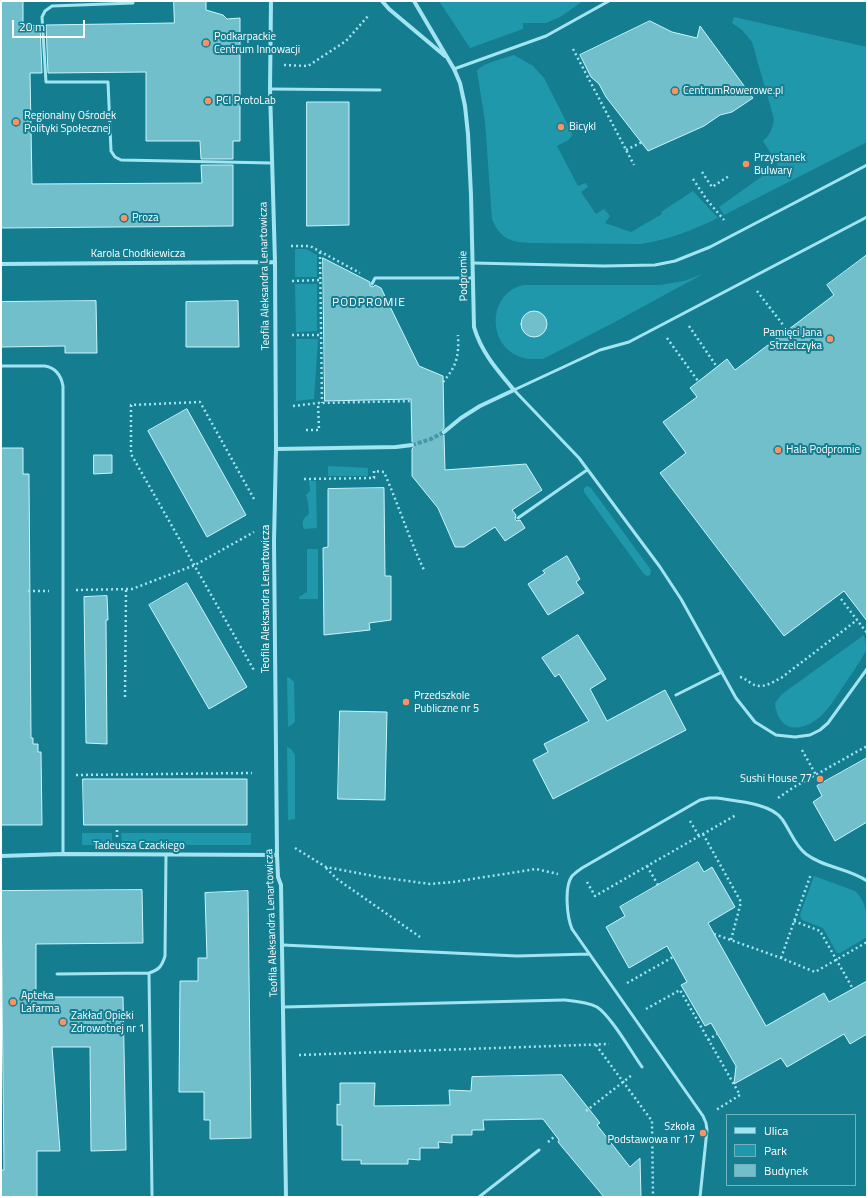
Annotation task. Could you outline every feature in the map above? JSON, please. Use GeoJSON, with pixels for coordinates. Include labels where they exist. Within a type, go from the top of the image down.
{"type":"FeatureCollection","features":[{"type":"Feature","properties":{"kind":"street","name":"Teofila Aleksandra Lenartowicza"},"geometry":{"type":"LineString","coordinates":[[271,1],[270,90],[275,262],[276,449],[274,541],[278,877],[282,885],[286,1197]]}},
{"type":"Feature","properties":{"kind":"street","name":"Podpromie"},"geometry":{"type":"LineString","coordinates":[[382,1],[389,9],[448,59]]}},
{"type":"Feature","properties":{"kind":"street","name":"Podpromie"},"geometry":{"type":"LineString","coordinates":[[414,1],[454,69],[460,83],[465,106],[472,194],[474,318],[476,333],[486,355],[514,390]]}},
{"type":"Feature","properties":{"kind":"street","name":"Karola Chodkiewicza"},"geometry":{"type":"LineString","coordinates":[[1,264],[275,262]]}},
{"type":"Feature","properties":{"kind":"street"},"geometry":{"type":"LineString","coordinates":[[444,432],[461,418],[480,406],[514,390]]}},
{"type":"Feature","properties":{"kind":"street"},"geometry":{"type":"LineString","coordinates":[[276,449],[396,447],[412,445]]}},
{"type":"Feature","properties":{"kind":"street","name":"Tadeusza Czackiego"},"geometry":{"type":"LineString","coordinates":[[1,856],[63,854],[278,855]]}},
{"type":"Feature","properties":{"kind":"lane"},"geometry":{"type":"LineString","coordinates":[[454,69],[546,36],[610,1]]}},
{"type":"Feature","properties":{"kind":"lane"},"geometry":{"type":"LineString","coordinates":[[133,3],[52,6],[45,11],[42,17],[46,82],[108,82],[111,151],[115,157],[121,160],[272,163]]}},
{"type":"Feature","properties":{"kind":"lane"},"geometry":{"type":"LineString","coordinates":[[270,90],[380,90]]}},
{"type":"Feature","properties":{"kind":"lane"},"geometry":{"type":"LineString","coordinates":[[473,263],[604,266],[655,265],[675,261],[710,247],[867,165]]}},
{"type":"Feature","properties":{"kind":"lane"},"geometry":{"type":"LineString","coordinates":[[867,216],[629,342],[600,350],[514,390],[579,458],[660,567],[681,599],[736,698],[755,722],[776,735],[795,737],[810,735],[820,730],[828,723],[867,669]]}},
{"type":"Feature","properties":{"kind":"lane"},"geometry":{"type":"LineString","coordinates":[[372,284],[375,278],[473,278]]}},
{"type":"Feature","properties":{"kind":"lane"},"geometry":{"type":"LineString","coordinates":[[1,366],[51,367],[61,378],[63,386],[63,854]]}},
{"type":"Feature","properties":{"kind":"lane"},"geometry":{"type":"LineString","coordinates":[[518,518],[587,470]]}},
{"type":"Feature","properties":{"kind":"lane"},"geometry":{"type":"LineString","coordinates":[[676,695],[722,672]]}},
{"type":"Feature","properties":{"kind":"lane"},"geometry":{"type":"LineString","coordinates":[[700,1197],[706,1123],[703,1116],[572,929],[568,919],[568,889],[572,876],[700,800],[717,798],[771,809],[781,817],[805,854],[816,860],[861,876],[867,881]]}},
{"type":"Feature","properties":{"kind":"lane"},"geometry":{"type":"LineString","coordinates":[[57,974],[149,973],[162,966],[165,956],[166,855]]}},
{"type":"Feature","properties":{"kind":"lane"},"geometry":{"type":"LineString","coordinates":[[283,945],[517,956],[589,954]]}},
{"type":"Feature","properties":{"kind":"lane"},"geometry":{"type":"LineString","coordinates":[[149,973],[152,1195]]}},
{"type":"Feature","properties":{"kind":"lane"},"geometry":{"type":"LineString","coordinates":[[284,1007],[564,1000],[583,1002],[597,1008],[608,1017],[642,1067]]}},
{"type":"Feature","properties":{"kind":"lane"},"geometry":{"type":"LineString","coordinates":[[479,1197],[539,1150]]}},
{"type":"Feature","properties":{"kind":"path"},"geometry":{"type":"LineString","coordinates":[[270,65],[308,66],[346,41],[369,15]]}},
{"type":"Feature","properties":{"kind":"path"},"geometry":{"type":"LineString","coordinates":[[574,49],[634,165]]}},
{"type":"Feature","properties":{"kind":"path"},"geometry":{"type":"LineString","coordinates":[[626,150],[642,142]]}},
{"type":"Feature","properties":{"kind":"path"},"geometry":{"type":"LineString","coordinates":[[702,172],[712,187],[729,176]]}},
{"type":"Feature","properties":{"kind":"path"},"geometry":{"type":"LineString","coordinates":[[693,179],[707,200],[724,220]]}},
{"type":"Feature","properties":{"kind":"path"},"geometry":{"type":"LineString","coordinates":[[292,246],[310,246],[360,273]]}},
{"type":"Feature","properties":{"kind":"path"},"geometry":{"type":"LineString","coordinates":[[306,430],[319,430],[321,335],[320,252]]}},
{"type":"Feature","properties":{"kind":"path"},"geometry":{"type":"LineString","coordinates":[[749,279],[787,330]]}},
{"type":"Feature","properties":{"kind":"path"},"geometry":{"type":"LineString","coordinates":[[292,281],[320,280]]}},
{"type":"Feature","properties":{"kind":"path"},"geometry":{"type":"LineString","coordinates":[[681,314],[717,367]]}},
{"type":"Feature","properties":{"kind":"path"},"geometry":{"type":"LineString","coordinates":[[659,326],[698,381]]}},
{"type":"Feature","properties":{"kind":"path"},"geometry":{"type":"LineString","coordinates":[[292,335],[321,335]]}},
{"type":"Feature","properties":{"kind":"path"},"geometry":{"type":"LineString","coordinates":[[443,382],[455,365],[458,353],[458,335]]}},
{"type":"Feature","properties":{"kind":"path"},"geometry":{"type":"LineString","coordinates":[[254,499],[200,402],[131,405],[131,454],[255,672]]}},
{"type":"Feature","properties":{"kind":"path"},"geometry":{"type":"LineString","coordinates":[[293,406],[320,403],[411,402]]}},
{"type":"Feature","properties":{"kind":"path"},"geometry":{"type":"LineString","coordinates":[[304,479],[374,478],[374,471],[384,472],[412,544],[424,570]]}},
{"type":"Feature","properties":{"kind":"path"},"geometry":{"type":"LineString","coordinates":[[28,591],[132,589],[195,565],[254,532]]}},
{"type":"Feature","properties":{"kind":"path"},"geometry":{"type":"LineString","coordinates":[[125,697],[126,589]]}},
{"type":"Feature","properties":{"kind":"path"},"geometry":{"type":"LineString","coordinates":[[841,599],[867,633]]}},
{"type":"Feature","properties":{"kind":"path"},"geometry":{"type":"LineString","coordinates":[[728,683],[741,677],[757,686],[772,683],[781,678],[857,620]]}},
{"type":"Feature","properties":{"kind":"path"},"geometry":{"type":"LineString","coordinates":[[764,807],[789,792],[794,787],[867,746]]}},
{"type":"Feature","properties":{"kind":"path"},"geometry":{"type":"LineString","coordinates":[[811,765],[816,774]]}},
{"type":"Feature","properties":{"kind":"path"},"geometry":{"type":"LineString","coordinates":[[64,775],[252,773]]}},
{"type":"Feature","properties":{"kind":"path"},"geometry":{"type":"LineString","coordinates":[[580,870],[595,896],[755,805]]}},
{"type":"Feature","properties":{"kind":"path"},"geometry":{"type":"LineString","coordinates":[[117,830],[117,845]]}},
{"type":"Feature","properties":{"kind":"path"},"geometry":{"type":"LineString","coordinates":[[702,834],[741,902],[731,940]]}},
{"type":"Feature","properties":{"kind":"path"},"geometry":{"type":"LineString","coordinates":[[295,848],[326,867],[337,879],[424,940],[436,952]]}},
{"type":"Feature","properties":{"kind":"path"},"geometry":{"type":"LineString","coordinates":[[781,958],[816,860]]}},
{"type":"Feature","properties":{"kind":"path"},"geometry":{"type":"LineString","coordinates":[[647,866],[658,885]]}},
{"type":"Feature","properties":{"kind":"path"},"geometry":{"type":"LineString","coordinates":[[326,867],[378,877],[430,884],[453,882],[536,869],[572,876]]}},
{"type":"Feature","properties":{"kind":"path"},"geometry":{"type":"LineString","coordinates":[[794,921],[820,931],[853,989]]}},
{"type":"Feature","properties":{"kind":"path"},"geometry":{"type":"LineString","coordinates":[[714,934],[815,972],[867,942]]}},
{"type":"Feature","properties":{"kind":"path"},"geometry":{"type":"LineString","coordinates":[[627,983],[673,957]]}},
{"type":"Feature","properties":{"kind":"path"},"geometry":{"type":"LineString","coordinates":[[634,1017],[680,990],[740,1095],[722,1106]]}},
{"type":"Feature","properties":{"kind":"path"},"geometry":{"type":"LineString","coordinates":[[708,1040],[717,1034]]}},
{"type":"Feature","properties":{"kind":"path"},"geometry":{"type":"LineString","coordinates":[[294,1055],[626,1043]]}},
{"type":"Feature","properties":{"kind":"path"},"geometry":{"type":"LineString","coordinates":[[596,1045],[652,1121],[653,1197]]}},
{"type":"Feature","properties":{"kind":"path"},"geometry":{"type":"LineString","coordinates":[[586,1111],[642,1067]]}},
{"type":"Feature","properties":{"kind":"green space"},"geometry":{"type":"Polygon","coordinates":[[[439,1],[583,1],[560,17],[546,23],[523,23],[523,29],[470,48],[439,1]]]}},
{"type":"Feature","properties":{"kind":"green space"},"geometry":{"type":"Polygon","coordinates":[[[734,17],[867,47],[867,142],[724,215],[719,207],[778,165],[763,141],[771,131],[774,119],[752,42],[742,30],[732,23],[734,17]]]}},
{"type":"Feature","properties":{"kind":"green space"},"geometry":{"type":"Polygon","coordinates":[[[514,55],[533,66],[544,78],[572,133],[569,140],[557,146],[578,186],[586,183],[588,187],[581,192],[596,214],[604,209],[610,216],[605,223],[631,232],[662,214],[661,212],[693,191],[718,218],[680,234],[640,244],[531,243],[518,242],[503,235],[495,226],[492,219],[485,121],[477,71],[489,63],[514,55]]]}},
{"type":"Feature","properties":{"kind":"green space"},"geometry":{"type":"Polygon","coordinates":[[[295,249],[306,249],[317,255],[317,277],[295,277],[295,249]]]}},
{"type":"Feature","properties":{"kind":"green space"},"geometry":{"type":"Polygon","coordinates":[[[703,274],[543,359],[527,359],[518,356],[508,349],[501,340],[497,329],[496,318],[498,307],[504,297],[512,289],[524,285],[660,285],[684,281],[703,274]]]}},
{"type":"Feature","properties":{"kind":"green space"},"geometry":{"type":"Polygon","coordinates":[[[295,284],[317,284],[317,331],[296,332],[295,284]]]}},
{"type":"Feature","properties":{"kind":"green space"},"geometry":{"type":"Polygon","coordinates":[[[296,339],[318,339],[314,399],[296,401],[296,339]]]}},
{"type":"Feature","properties":{"kind":"green space"},"geometry":{"type":"Polygon","coordinates":[[[328,466],[368,468],[368,476],[328,476],[328,466]]]}},
{"type":"Feature","properties":{"kind":"green space"},"geometry":{"type":"Polygon","coordinates":[[[309,481],[316,481],[317,528],[304,529],[303,520],[309,514],[306,495],[310,491],[309,481]]]}},
{"type":"Feature","properties":{"kind":"green space"},"geometry":{"type":"Polygon","coordinates":[[[587,486],[591,488],[651,570],[650,575],[647,576],[644,574],[584,492],[584,488],[587,486]]]}},
{"type":"Feature","properties":{"kind":"green space"},"geometry":{"type":"Polygon","coordinates":[[[307,549],[318,549],[318,599],[299,599],[299,597],[307,592],[307,549]]]}},
{"type":"Feature","properties":{"kind":"green space"},"geometry":{"type":"Polygon","coordinates":[[[864,635],[867,649],[825,712],[815,721],[797,728],[788,726],[782,722],[777,713],[775,703],[782,694],[864,635]]]}},
{"type":"Feature","properties":{"kind":"green space"},"geometry":{"type":"Polygon","coordinates":[[[287,677],[294,682],[295,721],[288,727],[287,677]]]}},
{"type":"Feature","properties":{"kind":"green space"},"geometry":{"type":"Polygon","coordinates":[[[287,747],[291,749],[295,755],[295,819],[288,820],[287,747]]]}},
{"type":"Feature","properties":{"kind":"green space"},"geometry":{"type":"Polygon","coordinates":[[[82,833],[112,833],[112,845],[82,845],[82,833]]]}},
{"type":"Feature","properties":{"kind":"green space"},"geometry":{"type":"Polygon","coordinates":[[[121,833],[251,833],[251,845],[122,845],[121,833]]]}},
{"type":"Feature","properties":{"kind":"green space"},"geometry":{"type":"Polygon","coordinates":[[[814,876],[855,891],[865,906],[867,918],[867,937],[840,953],[837,953],[823,928],[802,920],[800,915],[814,876]]]}},
{"type":"Feature","properties":{"kind":"building"},"geometry":{"type":"Polygon","coordinates":[[[1,1],[23,1],[23,26],[40,25],[42,73],[30,73],[32,184],[202,183],[201,165],[233,165],[233,226],[1,228],[1,1]]]}},
{"type":"Feature","properties":{"kind":"building"},"geometry":{"type":"Polygon","coordinates":[[[174,1],[206,1],[206,10],[223,15],[227,19],[240,18],[240,141],[233,141],[233,159],[201,159],[200,141],[146,141],[146,72],[48,73],[46,25],[174,23],[174,1]]]}},
{"type":"Feature","properties":{"kind":"building","name":"CentrumRowerowe.pl"},"geometry":{"type":"Polygon","coordinates":[[[650,21],[672,32],[697,38],[700,26],[753,98],[732,112],[720,115],[704,126],[648,151],[606,97],[599,84],[591,77],[580,55],[650,21]]]}},
{"type":"Feature","properties":{"kind":"building"},"geometry":{"type":"Polygon","coordinates":[[[307,102],[349,102],[349,225],[307,226],[307,102]]]}},
{"type":"Feature","properties":{"kind":"building","name":"Hala Podpromie"},"geometry":{"type":"Polygon","coordinates":[[[867,255],[867,621],[844,591],[784,636],[660,473],[686,453],[663,422],[697,397],[690,388],[727,359],[735,370],[834,295],[827,285],[867,255]]]}},
{"type":"Feature","properties":{"kind":"building"},"geometry":{"type":"Polygon","coordinates":[[[323,258],[370,282],[370,286],[373,287],[375,285],[381,288],[419,366],[443,376],[444,428],[441,432],[444,435],[445,470],[526,464],[542,490],[512,510],[516,515],[515,519],[517,521],[520,520],[525,528],[505,541],[495,527],[464,547],[455,547],[438,508],[412,476],[412,449],[415,443],[412,442],[411,399],[325,401],[323,258]]]}},
{"type":"Feature","properties":{"kind":"building"},"geometry":{"type":"Polygon","coordinates":[[[96,301],[97,353],[65,353],[65,346],[1,347],[1,302],[96,301]]]}},
{"type":"Feature","properties":{"kind":"building"},"geometry":{"type":"Polygon","coordinates":[[[238,301],[239,347],[186,347],[186,302],[238,301]]]}},
{"type":"Feature","properties":{"kind":"building"},"geometry":{"type":"Polygon","coordinates":[[[534,311],[543,315],[547,324],[543,333],[534,337],[525,333],[521,324],[525,315],[534,311]]]}},
{"type":"Feature","properties":{"kind":"building"},"geometry":{"type":"Polygon","coordinates":[[[187,409],[246,515],[207,537],[148,431],[187,409]]]}},
{"type":"Feature","properties":{"kind":"building"},"geometry":{"type":"Polygon","coordinates":[[[1,448],[23,448],[23,474],[29,474],[31,738],[33,738],[33,744],[38,744],[38,752],[41,752],[42,825],[1,825],[1,448]]]}},
{"type":"Feature","properties":{"kind":"building"},"geometry":{"type":"Polygon","coordinates":[[[94,455],[112,455],[112,473],[94,474],[94,455]]]}},
{"type":"Feature","properties":{"kind":"building"},"geometry":{"type":"Polygon","coordinates":[[[384,488],[385,576],[391,576],[391,620],[369,623],[370,630],[324,635],[323,548],[328,547],[328,489],[384,488]]]}},
{"type":"Feature","properties":{"kind":"building"},"geometry":{"type":"Polygon","coordinates":[[[567,556],[580,579],[576,582],[584,593],[548,615],[528,584],[545,573],[543,571],[567,556]]]}},
{"type":"Feature","properties":{"kind":"building"},"geometry":{"type":"Polygon","coordinates":[[[187,583],[247,687],[209,709],[149,605],[187,583]]]}},
{"type":"Feature","properties":{"kind":"building"},"geometry":{"type":"Polygon","coordinates":[[[107,596],[107,744],[86,743],[84,597],[107,596]]]}},
{"type":"Feature","properties":{"kind":"building"},"geometry":{"type":"Polygon","coordinates":[[[578,635],[606,679],[590,689],[607,721],[665,690],[686,730],[553,799],[533,760],[548,752],[544,744],[589,721],[559,674],[555,677],[542,658],[578,635]]]}},
{"type":"Feature","properties":{"kind":"building","name":"Przedszkole Publiczne nr 5"},"geometry":{"type":"Polygon","coordinates":[[[340,711],[387,712],[385,800],[338,799],[340,711]]]}},
{"type":"Feature","properties":{"kind":"building"},"geometry":{"type":"Polygon","coordinates":[[[867,758],[867,822],[835,841],[813,802],[822,796],[817,786],[867,758]]]}},
{"type":"Feature","properties":{"kind":"building"},"geometry":{"type":"Polygon","coordinates":[[[83,779],[247,779],[247,825],[84,825],[83,779]]]}},
{"type":"Feature","properties":{"kind":"building"},"geometry":{"type":"Polygon","coordinates":[[[698,862],[704,872],[712,867],[735,907],[708,923],[766,1026],[824,993],[829,1002],[867,981],[867,1034],[850,1044],[844,1034],[787,1067],[781,1058],[734,1084],[736,1066],[711,1023],[705,1026],[681,985],[687,982],[667,946],[629,968],[606,927],[625,916],[620,907],[698,862]]]}},
{"type":"Feature","properties":{"kind":"building","name":"Zakład Opieki Zdrowotnej nr 1"},"geometry":{"type":"Polygon","coordinates":[[[142,890],[143,943],[36,944],[36,997],[123,997],[126,1150],[91,1151],[90,1047],[52,1047],[60,1151],[37,1151],[37,1197],[1,1197],[1,1170],[4,1170],[1,891],[142,890]]]}},
{"type":"Feature","properties":{"kind":"building"},"geometry":{"type":"Polygon","coordinates":[[[248,891],[251,1138],[210,1139],[210,1120],[204,1120],[204,1092],[179,1092],[180,981],[198,981],[198,958],[207,958],[205,893],[248,891]]]}},
{"type":"Feature","properties":{"kind":"building"},"geometry":{"type":"Polygon","coordinates":[[[562,1075],[600,1123],[597,1125],[630,1167],[640,1158],[641,1197],[604,1197],[558,1142],[559,1140],[543,1119],[483,1120],[484,1130],[472,1130],[472,1135],[452,1135],[452,1143],[438,1142],[439,1148],[420,1148],[420,1160],[408,1159],[408,1164],[361,1164],[361,1160],[342,1160],[342,1125],[337,1125],[337,1104],[340,1105],[340,1083],[375,1083],[374,1106],[450,1105],[449,1090],[471,1091],[472,1077],[562,1075]]]}},
{"type":"Feature","properties":{"kind":"tunnel"},"geometry":{"type":"LineString","coordinates":[[412,445],[431,439],[444,432]]}},
{"type":"Feature","properties":{"kind":"place","name":"Podkarpackie Centrum Innowacji"},"geometry":{"type":"Point","coordinates":[206,43]}},
{"type":"Feature","properties":{"kind":"place","name":"CentrumRowerowe.pl"},"geometry":{"type":"Point","coordinates":[675,91]}},
{"type":"Feature","properties":{"kind":"place","name":"PCI ProtoLab"},"geometry":{"type":"Point","coordinates":[208,101]}},
{"type":"Feature","properties":{"kind":"place","name":"Regionalny Ośrodek Polityki Społecznej"},"geometry":{"type":"Point","coordinates":[16,122]}},
{"type":"Feature","properties":{"kind":"place","name":"Bicykl"},"geometry":{"type":"Point","coordinates":[561,127]}},
{"type":"Feature","properties":{"kind":"place","name":"Przystanek Bulwary"},"geometry":{"type":"Point","coordinates":[746,164]}},
{"type":"Feature","properties":{"kind":"place","name":"Proza"},"geometry":{"type":"Point","coordinates":[124,218]}},
{"type":"Feature","properties":{"kind":"place","name":"Pamięci Jana Strzelczyka"},"geometry":{"type":"Point","coordinates":[830,339]}},
{"type":"Feature","properties":{"kind":"place","name":"Hala Podpromie"},"geometry":{"type":"Point","coordinates":[778,450]}},
{"type":"Feature","properties":{"kind":"place","name":"Przedszkole Publiczne nr 5"},"geometry":{"type":"Point","coordinates":[406,702]}},
{"type":"Feature","properties":{"kind":"place","name":"Sushi House 77"},"geometry":{"type":"Point","coordinates":[820,779]}},
{"type":"Feature","properties":{"kind":"place","name":"Apteka Lafarma"},"geometry":{"type":"Point","coordinates":[13,1002]}},
{"type":"Feature","properties":{"kind":"place","name":"Zakład Opieki Zdrowotnej nr 1"},"geometry":{"type":"Point","coordinates":[63,1022]}},
{"type":"Feature","properties":{"kind":"place","name":"Szkoła Podstawowa nr 17"},"geometry":{"type":"Point","coordinates":[703,1133]}},
{"type":"Feature","properties":{"kind":"district","name":"PODPROMIE"},"geometry":{"type":"Point","coordinates":[369,303]}}]}
